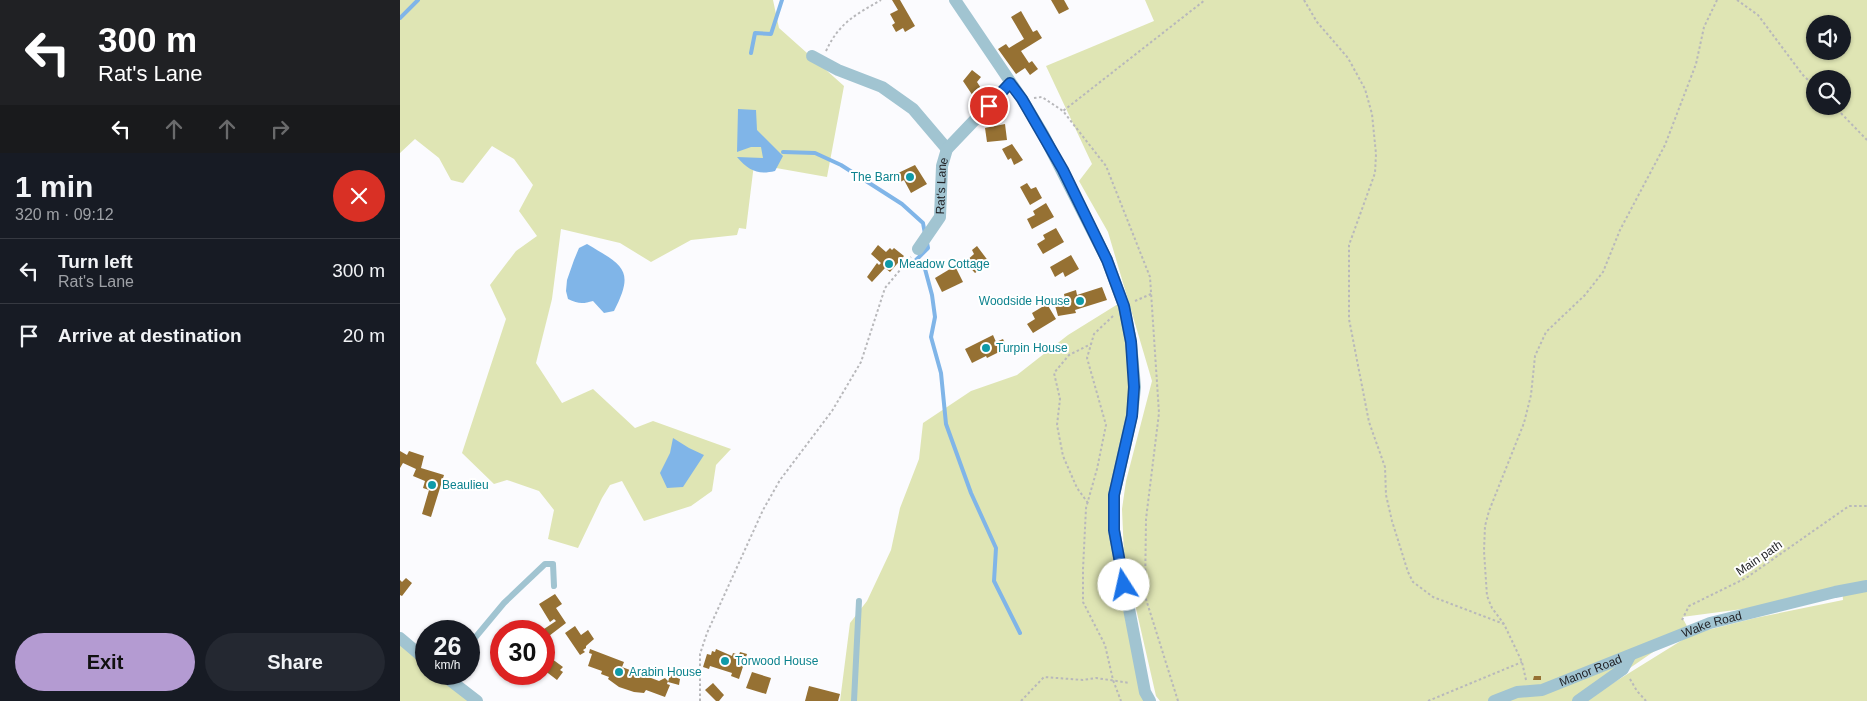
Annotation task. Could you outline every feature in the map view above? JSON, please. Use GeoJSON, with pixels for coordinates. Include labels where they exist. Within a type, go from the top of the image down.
{"type":"FeatureCollection","features":[{"type":"Feature","properties":{"kind":"street"},"geometry":{"type":"LineString","coordinates":[[956,0],[1022,99],[1063,170],[1107,260],[1124,306],[1131,342],[1134,387],[1132,416],[1114,495],[1114,530],[1148,697]]}},
{"type":"Feature","properties":{"kind":"street"},"geometry":{"type":"LineString","coordinates":[[817,59],[838,70],[882,87],[913,109],[947,149]]}},
{"type":"Feature","properties":{"kind":"street","name":"Rat's Lane"},"geometry":{"type":"LineString","coordinates":[[918,249],[940,217],[942,166],[947,149],[1010,83]]}},
{"type":"Feature","properties":{"kind":"street","name":"Wake Road"},"geometry":{"type":"LineString","coordinates":[[1630,656],[1710,623],[1835,592],[1867,586]]}},
{"type":"Feature","properties":{"kind":"street"},"geometry":{"type":"LineString","coordinates":[[400,638],[415,651]]}},
{"type":"Feature","properties":{"kind":"street"},"geometry":{"type":"LineString","coordinates":[[1578,701],[1623,669],[1630,656]]}},
{"type":"Feature","properties":{"kind":"street","name":"Manor Road"},"geometry":{"type":"LineString","coordinates":[[1494,701],[1517,692],[1542,690],[1630,656]]}},
{"type":"Feature","properties":{"kind":"street"},"geometry":{"type":"LineString","coordinates":[[458,685],[477,701]]}},
{"type":"Feature","properties":{"kind":"lane"},"geometry":{"type":"LineString","coordinates":[[480,632],[504,603],[545,564],[553,564],[554,586]]}},
{"type":"Feature","properties":{"kind":"lane"},"geometry":{"type":"LineString","coordinates":[[854,701],[858,601]]}},
{"type":"Feature","properties":{"kind":"path"},"geometry":{"type":"LineString","coordinates":[[817,59],[842,25],[851,17],[881,0]]}},
{"type":"Feature","properties":{"kind":"path"},"geometry":{"type":"LineString","coordinates":[[1063,111],[1205,0]]}},
{"type":"Feature","properties":{"kind":"path"},"geometry":{"type":"LineString","coordinates":[[1304,0],[1317,22],[1348,58],[1365,89],[1372,114],[1376,154],[1375,173],[1349,245],[1349,319],[1368,422],[1385,467],[1386,495],[1408,572],[1413,582],[1433,597],[1504,624]]}},
{"type":"Feature","properties":{"kind":"path"},"geometry":{"type":"LineString","coordinates":[[1528,692],[1522,662],[1504,624],[1492,608],[1487,596],[1484,551],[1485,526],[1489,511],[1524,423],[1531,395],[1535,356],[1546,332],[1585,296],[1603,272],[1620,230],[1665,146],[1696,64],[1704,27],[1717,0]]}},
{"type":"Feature","properties":{"kind":"path"},"geometry":{"type":"LineString","coordinates":[[1736,0],[1758,15],[1806,78]]}},
{"type":"Feature","properties":{"kind":"path"},"geometry":{"type":"LineString","coordinates":[[1022,99],[1042,97],[1063,111],[1106,166],[1150,277],[1159,413],[1146,519],[1145,596],[1178,701]]}},
{"type":"Feature","properties":{"kind":"path"},"geometry":{"type":"LineString","coordinates":[[1843,115],[1867,140]]}},
{"type":"Feature","properties":{"kind":"path"},"geometry":{"type":"LineString","coordinates":[[700,701],[700,654],[707,633],[763,510],[780,480],[832,411],[861,362],[885,288],[918,249]]}},
{"type":"Feature","properties":{"kind":"path"},"geometry":{"type":"LineString","coordinates":[[1121,701],[1113,680],[1105,646],[1083,602],[1082,569],[1088,503],[1106,425],[1087,358],[1094,334],[1124,306],[1151,294]]}},
{"type":"Feature","properties":{"kind":"path"},"geometry":{"type":"LineString","coordinates":[[1088,503],[1077,488],[1063,456],[1057,425],[1060,399],[1054,373],[1069,355],[1091,344]]}},
{"type":"Feature","properties":{"kind":"path","name":"Main path"},"geometry":{"type":"LineString","coordinates":[[1673,639],[1689,606],[1746,578],[1849,506],[1867,506]]}},
{"type":"Feature","properties":{"kind":"path"},"geometry":{"type":"LineString","coordinates":[[1428,701],[1522,662]]}},
{"type":"Feature","properties":{"kind":"path"},"geometry":{"type":"LineString","coordinates":[[1623,669],[1646,701]]}},
{"type":"Feature","properties":{"kind":"path"},"geometry":{"type":"LineString","coordinates":[[1021,701],[1044,677],[1083,680],[1096,678],[1128,682],[1148,697]]}},
{"type":"Feature","properties":{"kind":"green space"},"geometry":{"type":"Polygon","coordinates":[[[400,0],[773,0],[779,28],[844,86],[827,177],[754,164],[746,229],[739,228],[737,235],[691,240],[651,262],[620,243],[561,229],[552,299],[536,363],[562,403],[593,389],[635,428],[653,421],[731,449],[716,465],[712,491],[691,506],[644,521],[622,481],[610,485],[578,548],[548,539],[554,510],[539,491],[507,480],[494,484],[462,453],[506,319],[490,285],[516,251],[537,236],[519,211],[533,185],[514,159],[492,146],[463,183],[451,180],[439,158],[415,139],[400,153],[400,0]]]}},
{"type":"Feature","properties":{"kind":"green space"},"geometry":{"type":"Polygon","coordinates":[[[1145,0],[1867,0],[1867,701],[1584,701],[1692,634],[1755,618],[1843,600],[1842,587],[1750,608],[1682,617],[1688,628],[1582,701],[1160,701],[1156,696],[1124,556],[1122,509],[1126,481],[1152,381],[1108,232],[1079,181],[1092,164],[1046,66],[1154,21],[1145,0]]]}},
{"type":"Feature","properties":{"kind":"green space"},"geometry":{"type":"Polygon","coordinates":[[[1118,304],[1129,354],[1132,389],[1110,508],[1145,701],[840,701],[850,623],[867,601],[891,550],[900,508],[919,459],[923,423],[971,391],[1017,375],[1068,335],[1118,304]]]}},
{"type":"Feature","properties":{"kind":"green space"},"geometry":{"type":"Polygon","coordinates":[[[400,643],[415,656],[415,685],[451,685],[472,701],[400,701],[400,643]]]}},
{"type":"Feature","properties":{"kind":"water"},"geometry":{"type":"Polygon","coordinates":[[[738,109],[756,110],[757,130],[783,156],[775,171],[754,171],[737,157],[763,158],[761,147],[751,147],[737,152],[738,109]]]}},
{"type":"Feature","properties":{"kind":"water"},"geometry":{"type":"Polygon","coordinates":[[[587,244],[610,258],[622,270],[624,286],[614,311],[604,313],[593,301],[580,303],[568,299],[566,291],[567,280],[579,248],[587,244]]]}},
{"type":"Feature","properties":{"kind":"water"},"geometry":{"type":"Polygon","coordinates":[[[673,438],[704,455],[683,487],[667,488],[660,473],[670,453],[673,438]]]}},
{"type":"Feature","properties":{"kind":"building"},"geometry":{"type":"Polygon","coordinates":[[[892,0],[900,0],[915,26],[905,32],[903,28],[896,32],[892,25],[895,23],[890,14],[898,10],[892,0]]]}},
{"type":"Feature","properties":{"kind":"building"},"geometry":{"type":"Polygon","coordinates":[[[1051,0],[1064,0],[1069,9],[1059,14],[1051,0]]]}},
{"type":"Feature","properties":{"kind":"building"},"geometry":{"type":"Polygon","coordinates":[[[1021,11],[1033,32],[1037,30],[1042,38],[1021,51],[1029,63],[1032,61],[1038,69],[1030,75],[1025,68],[1016,74],[998,49],[1006,44],[1009,48],[1024,39],[1011,17],[1021,11]]]}},
{"type":"Feature","properties":{"kind":"building"},"geometry":{"type":"Polygon","coordinates":[[[972,70],[981,77],[977,82],[986,96],[977,102],[963,81],[972,70]]]}},
{"type":"Feature","properties":{"kind":"building"},"geometry":{"type":"Polygon","coordinates":[[[1005,124],[1007,140],[987,142],[985,128],[1005,124]]]}},
{"type":"Feature","properties":{"kind":"building"},"geometry":{"type":"Polygon","coordinates":[[[1012,144],[1023,160],[1014,165],[1011,158],[1008,160],[1002,149],[1012,144]]]}},
{"type":"Feature","properties":{"kind":"building","name":"The Barn"},"geometry":{"type":"Polygon","coordinates":[[[915,165],[927,184],[911,193],[904,180],[900,182],[896,174],[915,165]]]}},
{"type":"Feature","properties":{"kind":"building"},"geometry":{"type":"Polygon","coordinates":[[[1027,183],[1031,189],[1036,187],[1042,198],[1030,205],[1020,187],[1027,183]]]}},
{"type":"Feature","properties":{"kind":"building"},"geometry":{"type":"Polygon","coordinates":[[[1046,203],[1054,217],[1032,229],[1027,219],[1035,215],[1033,211],[1046,203]]]}},
{"type":"Feature","properties":{"kind":"building"},"geometry":{"type":"Polygon","coordinates":[[[1056,228],[1064,242],[1043,254],[1037,244],[1045,239],[1043,235],[1056,228]]]}},
{"type":"Feature","properties":{"kind":"building","name":"Meadow Cottage"},"geometry":{"type":"Polygon","coordinates":[[[878,245],[886,252],[890,248],[892,250],[894,248],[904,256],[890,272],[885,268],[872,282],[867,277],[877,263],[879,265],[881,263],[871,254],[878,245]]]}},
{"type":"Feature","properties":{"kind":"building"},"geometry":{"type":"Polygon","coordinates":[[[977,246],[989,262],[983,267],[980,262],[976,266],[979,270],[975,273],[965,262],[974,254],[972,250],[977,246]]]}},
{"type":"Feature","properties":{"kind":"building"},"geometry":{"type":"Polygon","coordinates":[[[1071,255],[1079,269],[1065,277],[1063,272],[1055,277],[1050,267],[1071,255]]]}},
{"type":"Feature","properties":{"kind":"building"},"geometry":{"type":"Polygon","coordinates":[[[955,266],[963,282],[942,292],[935,278],[955,266]]]}},
{"type":"Feature","properties":{"kind":"building","name":"Woodside House"},"geometry":{"type":"Polygon","coordinates":[[[1102,287],[1107,300],[1075,310],[1076,313],[1058,316],[1054,302],[1065,299],[1064,294],[1076,290],[1077,295],[1102,287]]]}},
{"type":"Feature","properties":{"kind":"building"},"geometry":{"type":"Polygon","coordinates":[[[1047,304],[1056,319],[1033,333],[1027,324],[1035,319],[1032,313],[1047,304]]]}},
{"type":"Feature","properties":{"kind":"building","name":"Turpin House"},"geometry":{"type":"Polygon","coordinates":[[[993,335],[996,342],[1003,339],[1007,348],[972,363],[965,349],[993,335]]]}},
{"type":"Feature","properties":{"kind":"building","name":"Beaulieu"},"geometry":{"type":"Polygon","coordinates":[[[400,451],[407,455],[409,451],[424,456],[421,468],[444,475],[431,517],[422,514],[429,490],[423,488],[425,481],[413,476],[416,469],[403,463],[400,468],[400,451]]]}},
{"type":"Feature","properties":{"kind":"building"},"geometry":{"type":"Polygon","coordinates":[[[406,578],[412,583],[402,596],[400,595],[400,580],[402,582],[406,578]]]}},
{"type":"Feature","properties":{"kind":"building"},"geometry":{"type":"Polygon","coordinates":[[[555,594],[562,604],[556,608],[566,623],[555,631],[556,621],[554,619],[549,620],[539,604],[555,594]]]}},
{"type":"Feature","properties":{"kind":"building"},"geometry":{"type":"Polygon","coordinates":[[[575,626],[581,635],[588,630],[594,639],[583,650],[585,652],[580,655],[565,633],[575,626]]]}},
{"type":"Feature","properties":{"kind":"building","name":"Arabin House"},"geometry":{"type":"Polygon","coordinates":[[[590,649],[624,662],[622,667],[659,681],[665,678],[668,681],[667,684],[670,685],[665,697],[646,690],[644,693],[634,692],[619,687],[608,679],[609,677],[601,674],[602,671],[588,666],[592,654],[589,653],[590,649]]]}},
{"type":"Feature","properties":{"kind":"building","name":"Torwood House"},"geometry":{"type":"Polygon","coordinates":[[[716,649],[732,656],[733,653],[739,655],[740,652],[747,654],[739,679],[731,676],[732,673],[710,666],[709,669],[703,667],[707,654],[711,655],[712,651],[715,652],[716,649]]]}},
{"type":"Feature","properties":{"kind":"building"},"geometry":{"type":"Polygon","coordinates":[[[555,661],[563,667],[560,670],[563,672],[557,680],[555,678],[555,661]]]}},
{"type":"Feature","properties":{"kind":"building"},"geometry":{"type":"Polygon","coordinates":[[[752,672],[771,678],[766,694],[746,688],[752,672]]]}},
{"type":"Feature","properties":{"kind":"building"},"geometry":{"type":"Polygon","coordinates":[[[670,675],[680,679],[679,685],[668,682],[670,675]]]}},
{"type":"Feature","properties":{"kind":"building"},"geometry":{"type":"Polygon","coordinates":[[[1534,676],[1541,676],[1541,680],[1533,680],[1534,676]]]}},
{"type":"Feature","properties":{"kind":"building"},"geometry":{"type":"Polygon","coordinates":[[[713,683],[724,695],[719,701],[716,701],[705,690],[713,683]]]}},
{"type":"Feature","properties":{"kind":"building"},"geometry":{"type":"Polygon","coordinates":[[[809,686],[840,694],[838,701],[805,701],[809,686]]]}},
{"type":"Feature","properties":{"kind":"waterway"},"geometry":{"type":"LineString","coordinates":[[400,18],[418,0]]}},
{"type":"Feature","properties":{"kind":"waterway"},"geometry":{"type":"LineString","coordinates":[[751,53],[755,33],[771,34],[782,0]]}},
{"type":"Feature","properties":{"kind":"waterway"},"geometry":{"type":"LineString","coordinates":[[783,152],[815,153],[841,165],[902,204],[923,223],[925,234]]}},
{"type":"Feature","properties":{"kind":"waterway"},"geometry":{"type":"LineString","coordinates":[[927,243],[928,248],[916,260],[925,269],[932,295],[935,317],[931,337],[941,373],[946,424],[971,493],[996,548],[994,581],[1020,633]]}},
{"type":"Feature","properties":{"kind":"place","name":"The Barn"},"geometry":{"type":"Point","coordinates":[910,177]}},
{"type":"Feature","properties":{"kind":"place","name":"Meadow Cottage"},"geometry":{"type":"Point","coordinates":[889,264]}},
{"type":"Feature","properties":{"kind":"place","name":"Woodside House"},"geometry":{"type":"Point","coordinates":[1080,301]}},
{"type":"Feature","properties":{"kind":"place","name":"Turpin House"},"geometry":{"type":"Point","coordinates":[986,348]}},
{"type":"Feature","properties":{"kind":"place","name":"Beaulieu"},"geometry":{"type":"Point","coordinates":[432,485]}},
{"type":"Feature","properties":{"kind":"place","name":"Torwood House"},"geometry":{"type":"Point","coordinates":[725,661]}},
{"type":"Feature","properties":{"kind":"place","name":"Arabin House"},"geometry":{"type":"Point","coordinates":[619,672]}},
{"type":"Feature","properties":{"kind":"route"},"geometry":{"type":"LineString","coordinates":[[989,106],[1010,83],[1022,99],[1063,170],[1085,219],[1107,260],[1124,306],[1131,342],[1134,387],[1132,416],[1114,495],[1114,530],[1124,585]]}}]}
